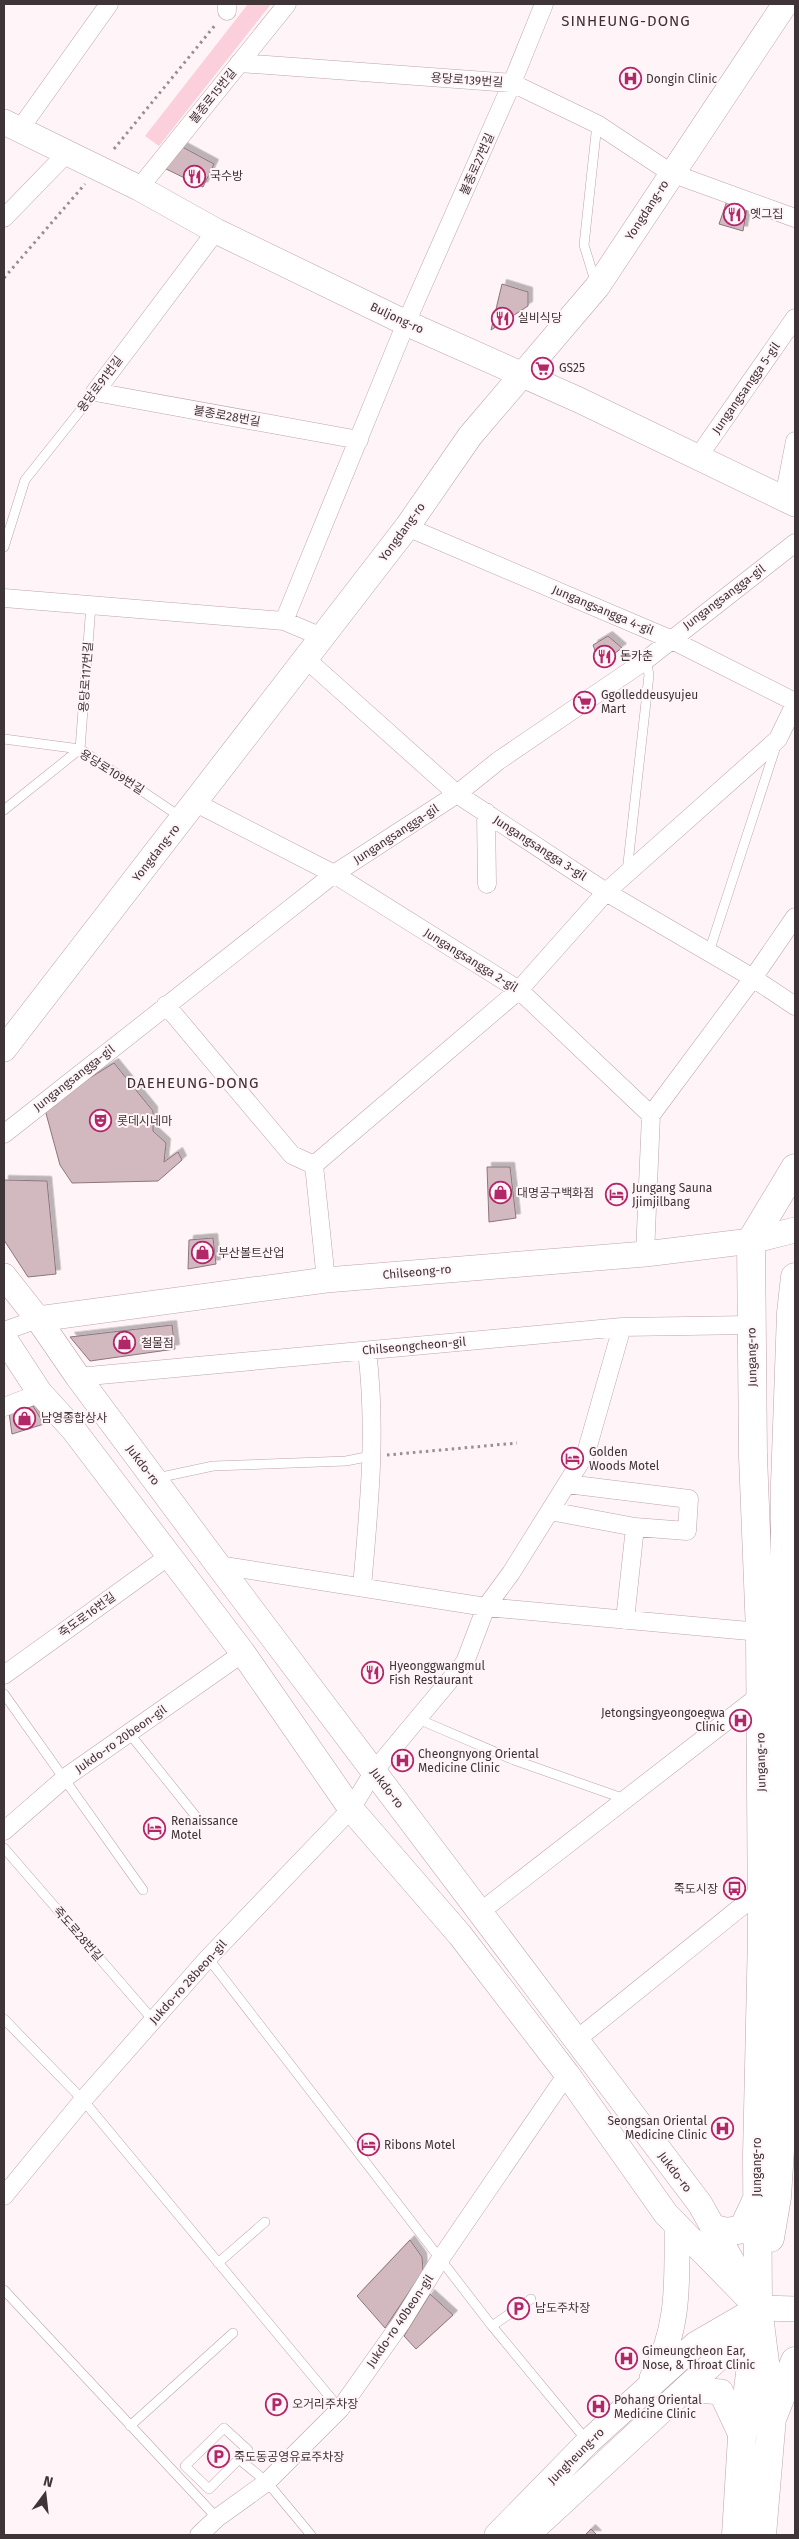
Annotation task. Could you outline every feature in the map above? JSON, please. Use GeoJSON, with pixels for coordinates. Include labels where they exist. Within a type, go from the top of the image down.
{"type":"FeatureCollection","features":[{"type":"Feature","properties":{"kind":"main road","name":"Yongdang-ro"},"geometry":{"type":"LineString","coordinates":[[4,1050],[408,527],[470,436],[597,287],[671,173],[786,4]]}},
{"type":"Feature","properties":{"kind":"main road","name":"Buljong-ro"},"geometry":{"type":"LineString","coordinates":[[12,126],[139,188],[216,231],[406,323],[521,376],[579,400],[789,501]]}},
{"type":"Feature","properties":{"kind":"main road"},"geometry":{"type":"LineString","coordinates":[[751,1241],[795,1168]]}},
{"type":"Feature","properties":{"kind":"main road","name":"Chilseong-ro"},"geometry":{"type":"LineString","coordinates":[[38,1319],[326,1280],[645,1254],[751,1241],[795,1230]]}},
{"type":"Feature","properties":{"kind":"main road","name":"Jungang-ro"},"geometry":{"type":"LineString","coordinates":[[751,1241],[753,1456],[760,1632],[767,2197]]}},
{"type":"Feature","properties":{"kind":"main road","name":"Jukdo-ro"},"geometry":{"type":"LineString","coordinates":[[4,1276],[38,1319],[78,1377],[218,1565],[700,2204],[758,2308]]}},
{"type":"Feature","properties":{"kind":"main road","name":"Jungang-ro"},"geometry":{"type":"LineString","coordinates":[[736,2535],[742,2437],[758,2308],[767,2197],[785,2072],[792,1647],[790,1484],[795,1277]]}},
{"type":"Feature","properties":{"kind":"main road"},"geometry":{"type":"LineString","coordinates":[[4,1338],[40,1393],[72,1429],[243,1653],[351,1809],[460,1935],[567,2074],[677,2227],[758,2308],[795,2309]]}},
{"type":"Feature","properties":{"kind":"main road"},"geometry":{"type":"LineString","coordinates":[[714,2229],[727,2232],[743,2229],[767,2197],[795,2223]]}},
{"type":"Feature","properties":{"kind":"main road"},"geometry":{"type":"LineString","coordinates":[[644,2390],[665,2356],[674,2319],[677,2227]]}},
{"type":"Feature","properties":{"kind":"main road","name":"Jungang-ro"},"geometry":{"type":"LineString","coordinates":[[758,2308],[772,2417],[762,2535]]}},
{"type":"Feature","properties":{"kind":"main road","name":"Jungheung-ro"},"geometry":{"type":"LineString","coordinates":[[528,2535],[735,2343],[758,2308]]}},
{"type":"Feature","properties":{"kind":"main road","name":"Jungheung-ro"},"geometry":{"type":"LineString","coordinates":[[497,2535],[588,2442],[696,2344],[758,2308]]}},
{"type":"Feature","properties":{"kind":"main road"},"geometry":{"type":"LineString","coordinates":[[772,2417],[795,2361]]}},
{"type":"Feature","properties":{"kind":"main road"},"geometry":{"type":"LineString","coordinates":[[686,2389],[721,2392],[742,2437]]}},
{"type":"Feature","properties":{"kind":"street"},"geometry":{"type":"LineString","coordinates":[[12,126],[109,4]]}},
{"type":"Feature","properties":{"kind":"street","name":"불종로15번길"},"geometry":{"type":"LineString","coordinates":[[139,188],[287,4]]}},
{"type":"Feature","properties":{"kind":"street","name":"불종로27번길"},"geometry":{"type":"LineString","coordinates":[[406,323],[512,83],[544,4]]}},
{"type":"Feature","properties":{"kind":"street","name":"용당로139번길"},"geometry":{"type":"LineString","coordinates":[[239,63],[512,83],[598,124],[671,173],[795,218]]}},
{"type":"Feature","properties":{"kind":"street"},"geometry":{"type":"LineString","coordinates":[[4,218],[68,152]]}},
{"type":"Feature","properties":{"kind":"street","name":"용당로91번길"},"geometry":{"type":"LineString","coordinates":[[94,392],[216,231]]}},
{"type":"Feature","properties":{"kind":"street","name":"Jungangsangga 5-gil"},"geometry":{"type":"LineString","coordinates":[[698,457],[795,318]]}},
{"type":"Feature","properties":{"kind":"street"},"geometry":{"type":"LineString","coordinates":[[284,620],[406,323]]}},
{"type":"Feature","properties":{"kind":"street","name":"불종로28번길"},"geometry":{"type":"LineString","coordinates":[[94,392],[359,440]]}},
{"type":"Feature","properties":{"kind":"street"},"geometry":{"type":"LineString","coordinates":[[789,501],[795,441]]}},
{"type":"Feature","properties":{"kind":"street","name":"Jungangsangga 4-gil"},"geometry":{"type":"LineString","coordinates":[[408,527],[670,639],[795,703]]}},
{"type":"Feature","properties":{"kind":"street","name":"Jungangsangga-gil"},"geometry":{"type":"LineString","coordinates":[[4,1134],[334,874],[457,794],[498,762],[646,660],[670,639],[795,543]]}},
{"type":"Feature","properties":{"kind":"street"},"geometry":{"type":"LineString","coordinates":[[4,598],[284,620],[322,637]]}},
{"type":"Feature","properties":{"kind":"street","name":"Jungangsangga 3-gil"},"geometry":{"type":"LineString","coordinates":[[306,660],[457,794],[606,892],[753,978],[795,1006]]}},
{"type":"Feature","properties":{"kind":"street"},"geometry":{"type":"LineString","coordinates":[[314,1165],[519,990],[606,892],[778,739],[795,703]]}},
{"type":"Feature","properties":{"kind":"street","name":"Jungangsangga 2-gil"},"geometry":{"type":"LineString","coordinates":[[189,810],[334,874],[519,990],[651,1115]]}},
{"type":"Feature","properties":{"kind":"street"},"geometry":{"type":"LineString","coordinates":[[486,812],[487,884]]}},
{"type":"Feature","properties":{"kind":"street"},"geometry":{"type":"LineString","coordinates":[[645,1254],[651,1115],[753,978],[795,917]]}},
{"type":"Feature","properties":{"kind":"street"},"geometry":{"type":"LineString","coordinates":[[166,1005],[292,1155],[314,1165]]}},
{"type":"Feature","properties":{"kind":"street"},"geometry":{"type":"LineString","coordinates":[[314,1165],[326,1280]]}},
{"type":"Feature","properties":{"kind":"street"},"geometry":{"type":"LineString","coordinates":[[4,1331],[38,1319]]}},
{"type":"Feature","properties":{"kind":"street","name":"Chilseongcheon-gil"},"geometry":{"type":"LineString","coordinates":[[78,1377],[622,1328],[751,1326]]}},
{"type":"Feature","properties":{"kind":"street","name":"Jukdo-ro 28beon-gil"},"geometry":{"type":"LineString","coordinates":[[4,2196],[83,2100],[208,1958],[351,1809],[374,1771],[465,1662],[486,1607],[511,1573],[586,1453],[622,1328]]}},
{"type":"Feature","properties":{"kind":"street"},"geometry":{"type":"LineString","coordinates":[[362,1587],[370,1498],[373,1396],[367,1351]]}},
{"type":"Feature","properties":{"kind":"street"},"geometry":{"type":"LineString","coordinates":[[4,1407],[40,1393]]}},
{"type":"Feature","properties":{"kind":"street"},"geometry":{"type":"LineString","coordinates":[[550,1511],[635,1527],[687,1531],[689,1499],[567,1484]]}},
{"type":"Feature","properties":{"kind":"street"},"geometry":{"type":"LineString","coordinates":[[625,1620],[635,1527]]}},
{"type":"Feature","properties":{"kind":"street","name":"죽도로16번길"},"geometry":{"type":"LineString","coordinates":[[4,1674],[169,1556]]}},
{"type":"Feature","properties":{"kind":"street"},"geometry":{"type":"LineString","coordinates":[[218,1565],[486,1607],[760,1632]]}},
{"type":"Feature","properties":{"kind":"street","name":"Jukdo-ro 20beon-gil"},"geometry":{"type":"LineString","coordinates":[[4,1831],[64,1779],[243,1653]]}},
{"type":"Feature","properties":{"kind":"street"},"geometry":{"type":"LineString","coordinates":[[480,1912],[627,1800],[760,1695]]}},
{"type":"Feature","properties":{"kind":"street"},"geometry":{"type":"LineString","coordinates":[[576,2040],[762,1890]]}},
{"type":"Feature","properties":{"kind":"street","name":"Jukdo-ro 40beon-gil"},"geometry":{"type":"LineString","coordinates":[[198,2535],[217,2518],[267,2482],[340,2409],[401,2323],[441,2258],[567,2074]]}},
{"type":"Feature","properties":{"kind":"lane"},"geometry":{"type":"LineString","coordinates":[[597,287],[584,245],[598,124]]}},
{"type":"Feature","properties":{"kind":"lane","name":"용당로91번길"},"geometry":{"type":"LineString","coordinates":[[4,547],[25,480],[94,392]]}},
{"type":"Feature","properties":{"kind":"lane","name":"용당로117번길"},"geometry":{"type":"LineString","coordinates":[[80,749],[91,605]]}},
{"type":"Feature","properties":{"kind":"lane"},"geometry":{"type":"LineString","coordinates":[[627,872],[649,675],[646,660]]}},
{"type":"Feature","properties":{"kind":"lane","name":"용당로109번길"},"geometry":{"type":"LineString","coordinates":[[4,739],[80,749],[189,810]]}},
{"type":"Feature","properties":{"kind":"lane"},"geometry":{"type":"LineString","coordinates":[[709,952],[778,739]]}},
{"type":"Feature","properties":{"kind":"lane"},"geometry":{"type":"LineString","coordinates":[[4,810],[80,749]]}},
{"type":"Feature","properties":{"kind":"lane"},"geometry":{"type":"LineString","coordinates":[[154,1479],[213,1466],[346,1461],[371,1456]]}},
{"type":"Feature","properties":{"kind":"lane"},"geometry":{"type":"LineString","coordinates":[[4,1694],[143,1890]]}},
{"type":"Feature","properties":{"kind":"lane"},"geometry":{"type":"LineString","coordinates":[[418,1719],[514,1760],[627,1800]]}},
{"type":"Feature","properties":{"kind":"lane"},"geometry":{"type":"LineString","coordinates":[[129,1733],[198,1818]]}},
{"type":"Feature","properties":{"kind":"lane","name":"죽도로28번길"},"geometry":{"type":"LineString","coordinates":[[4,1848],[153,2020]]}},
{"type":"Feature","properties":{"kind":"lane"},"geometry":{"type":"LineString","coordinates":[[208,1958],[492,2326],[588,2442]]}},
{"type":"Feature","properties":{"kind":"lane"},"geometry":{"type":"LineString","coordinates":[[4,2019],[83,2100],[340,2409]]}},
{"type":"Feature","properties":{"kind":"lane"},"geometry":{"type":"LineString","coordinates":[[218,2263],[265,2222]]}},
{"type":"Feature","properties":{"kind":"lane"},"geometry":{"type":"LineString","coordinates":[[4,2290],[217,2518]]}},
{"type":"Feature","properties":{"kind":"lane"},"geometry":{"type":"LineString","coordinates":[[492,2326],[531,2299]]}},
{"type":"Feature","properties":{"kind":"lane"},"geometry":{"type":"LineString","coordinates":[[130,2426],[233,2333]]}},
{"type":"Feature","properties":{"kind":"lane"},"geometry":{"type":"LineString","coordinates":[[224,2428],[248,2450],[240,2460],[209,2489],[185,2466],[224,2428]]}},
{"type":"Feature","properties":{"kind":"lane"},"geometry":{"type":"LineString","coordinates":[[240,2460],[267,2482],[311,2535]]}},
{"type":"Feature","properties":{"kind":"path"},"geometry":{"type":"LineString","coordinates":[[114,149],[227,7]]}},
{"type":"Feature","properties":{"kind":"path"},"geometry":{"type":"LineString","coordinates":[[4,278],[91,177]]}},
{"type":"Feature","properties":{"kind":"path"},"geometry":{"type":"LineString","coordinates":[[371,1456],[518,1443]]}},
{"type":"Feature","properties":{"kind":"shaded area"},"geometry":{"type":"Polygon","coordinates":[[[248,4],[271,4],[159,146],[145,136],[248,4]]]}},
{"type":"Feature","properties":{"kind":"building","name":"국수방"},"geometry":{"type":"Polygon","coordinates":[[[175,143],[214,164],[203,187],[158,165],[175,143]]]}},
{"type":"Feature","properties":{"kind":"building","name":"옛그집"},"geometry":{"type":"Polygon","coordinates":[[[728,198],[748,203],[743,231],[719,224],[728,198]]]}},
{"type":"Feature","properties":{"kind":"building","name":"실비식당"},"geometry":{"type":"Polygon","coordinates":[[[502,284],[528,292],[528,306],[491,330],[502,284]]]}},
{"type":"Feature","properties":{"kind":"building","name":"돈카춘"},"geometry":{"type":"Polygon","coordinates":[[[608,636],[622,648],[600,664],[593,645],[608,636]]]}},
{"type":"Feature","properties":{"kind":"building","name":"롯데시네마"},"geometry":{"type":"Polygon","coordinates":[[[114,1063],[153,1111],[153,1131],[166,1143],[164,1162],[178,1152],[182,1160],[158,1181],[72,1183],[60,1165],[44,1106],[114,1063]]]}},
{"type":"Feature","properties":{"kind":"building","name":"대명공구백화점"},"geometry":{"type":"Polygon","coordinates":[[[487,1167],[510,1167],[516,1218],[489,1222],[487,1167]]]}},
{"type":"Feature","properties":{"kind":"building"},"geometry":{"type":"Polygon","coordinates":[[[4,1180],[47,1181],[56,1274],[28,1277],[4,1240],[4,1180]]]}},
{"type":"Feature","properties":{"kind":"building"},"geometry":{"type":"Polygon","coordinates":[[[213,1238],[216,1264],[188,1269],[189,1240],[213,1238]]]}},
{"type":"Feature","properties":{"kind":"building","name":"철물점"},"geometry":{"type":"Polygon","coordinates":[[[172,1325],[175,1349],[90,1361],[70,1337],[172,1325]]]}},
{"type":"Feature","properties":{"kind":"building","name":"남영종합상사"},"geometry":{"type":"Polygon","coordinates":[[[33,1406],[44,1424],[12,1434],[9,1413],[33,1406]]]}},
{"type":"Feature","properties":{"kind":"building"},"geometry":{"type":"Polygon","coordinates":[[[410,2240],[422,2257],[423,2271],[385,2328],[357,2296],[410,2240]]]}},
{"type":"Feature","properties":{"kind":"building"},"geometry":{"type":"Polygon","coordinates":[[[430,2294],[453,2315],[416,2349],[404,2336],[430,2294]]]}},
{"type":"Feature","properties":{"kind":"building"},"geometry":{"type":"Polygon","coordinates":[[[591,2529],[597,2535],[585,2535],[591,2529]]]}},
{"type":"Feature","properties":{"kind":"place","name":"Dongin Clinic"},"geometry":{"type":"Point","coordinates":[630,79]}},
{"type":"Feature","properties":{"kind":"place","name":"국수방"},"geometry":{"type":"Point","coordinates":[194,176]}},
{"type":"Feature","properties":{"kind":"place","name":"옛그집"},"geometry":{"type":"Point","coordinates":[734,214]}},
{"type":"Feature","properties":{"kind":"place","name":"실비식당"},"geometry":{"type":"Point","coordinates":[502,318]}},
{"type":"Feature","properties":{"kind":"place","name":"GS25"},"geometry":{"type":"Point","coordinates":[543,368]}},
{"type":"Feature","properties":{"kind":"place","name":"돈카춘"},"geometry":{"type":"Point","coordinates":[604,656]}},
{"type":"Feature","properties":{"kind":"place","name":"Ggolleddeusyujeu Mart"},"geometry":{"type":"Point","coordinates":[585,702]}},
{"type":"Feature","properties":{"kind":"place","name":"롯데시네마"},"geometry":{"type":"Point","coordinates":[101,1121]}},
{"type":"Feature","properties":{"kind":"place","name":"대명공구백화점"},"geometry":{"type":"Point","coordinates":[501,1193]}},
{"type":"Feature","properties":{"kind":"place","name":"Jungang Sauna Jjimjilbang"},"geometry":{"type":"Point","coordinates":[616,1195]}},
{"type":"Feature","properties":{"kind":"place","name":"부산볼트산업"},"geometry":{"type":"Point","coordinates":[202,1253]}},
{"type":"Feature","properties":{"kind":"place","name":"철물점"},"geometry":{"type":"Point","coordinates":[125,1343]}},
{"type":"Feature","properties":{"kind":"place","name":"남영종합상사"},"geometry":{"type":"Point","coordinates":[25,1418]}},
{"type":"Feature","properties":{"kind":"place","name":"Golden Woods Motel"},"geometry":{"type":"Point","coordinates":[573,1459]}},
{"type":"Feature","properties":{"kind":"place","name":"Hyeonggwangmul Fish Restaurant"},"geometry":{"type":"Point","coordinates":[373,1673]}},
{"type":"Feature","properties":{"kind":"place","name":"Jetongsingyeongoegwa Clinic"},"geometry":{"type":"Point","coordinates":[741,1720]}},
{"type":"Feature","properties":{"kind":"place","name":"Cheongnyong Oriental Medicine Clinic"},"geometry":{"type":"Point","coordinates":[402,1761]}},
{"type":"Feature","properties":{"kind":"place","name":"Renaissance Motel"},"geometry":{"type":"Point","coordinates":[155,1828]}},
{"type":"Feature","properties":{"kind":"place","name":"죽도시장"},"geometry":{"type":"Point","coordinates":[734,1889]}},
{"type":"Feature","properties":{"kind":"place","name":"Seongsan Oriental Medicine Clinic"},"geometry":{"type":"Point","coordinates":[723,2128]}},
{"type":"Feature","properties":{"kind":"place","name":"Ribons Motel"},"geometry":{"type":"Point","coordinates":[368,2145]}},
{"type":"Feature","properties":{"kind":"place","name":"남도주차장"},"geometry":{"type":"Point","coordinates":[519,2308]}},
{"type":"Feature","properties":{"kind":"place","name":"Gimeungcheon Ear, Nose, & Throat Clinic"},"geometry":{"type":"Point","coordinates":[626,2358]}},
{"type":"Feature","properties":{"kind":"place","name":"오거리주차장"},"geometry":{"type":"Point","coordinates":[276,2404]}},
{"type":"Feature","properties":{"kind":"place","name":"Pohang Oriental Medicine Clinic"},"geometry":{"type":"Point","coordinates":[598,2407]}},
{"type":"Feature","properties":{"kind":"place","name":"죽도동공영유료주차장"},"geometry":{"type":"Point","coordinates":[218,2457]}},
{"type":"Feature","properties":{"kind":"district","name":"SINHEUNG-DONG"},"geometry":{"type":"Point","coordinates":[626,21]}},
{"type":"Feature","properties":{"kind":"district","name":"DAEHEUNG-DONG"},"geometry":{"type":"Point","coordinates":[193,1083]}}]}
